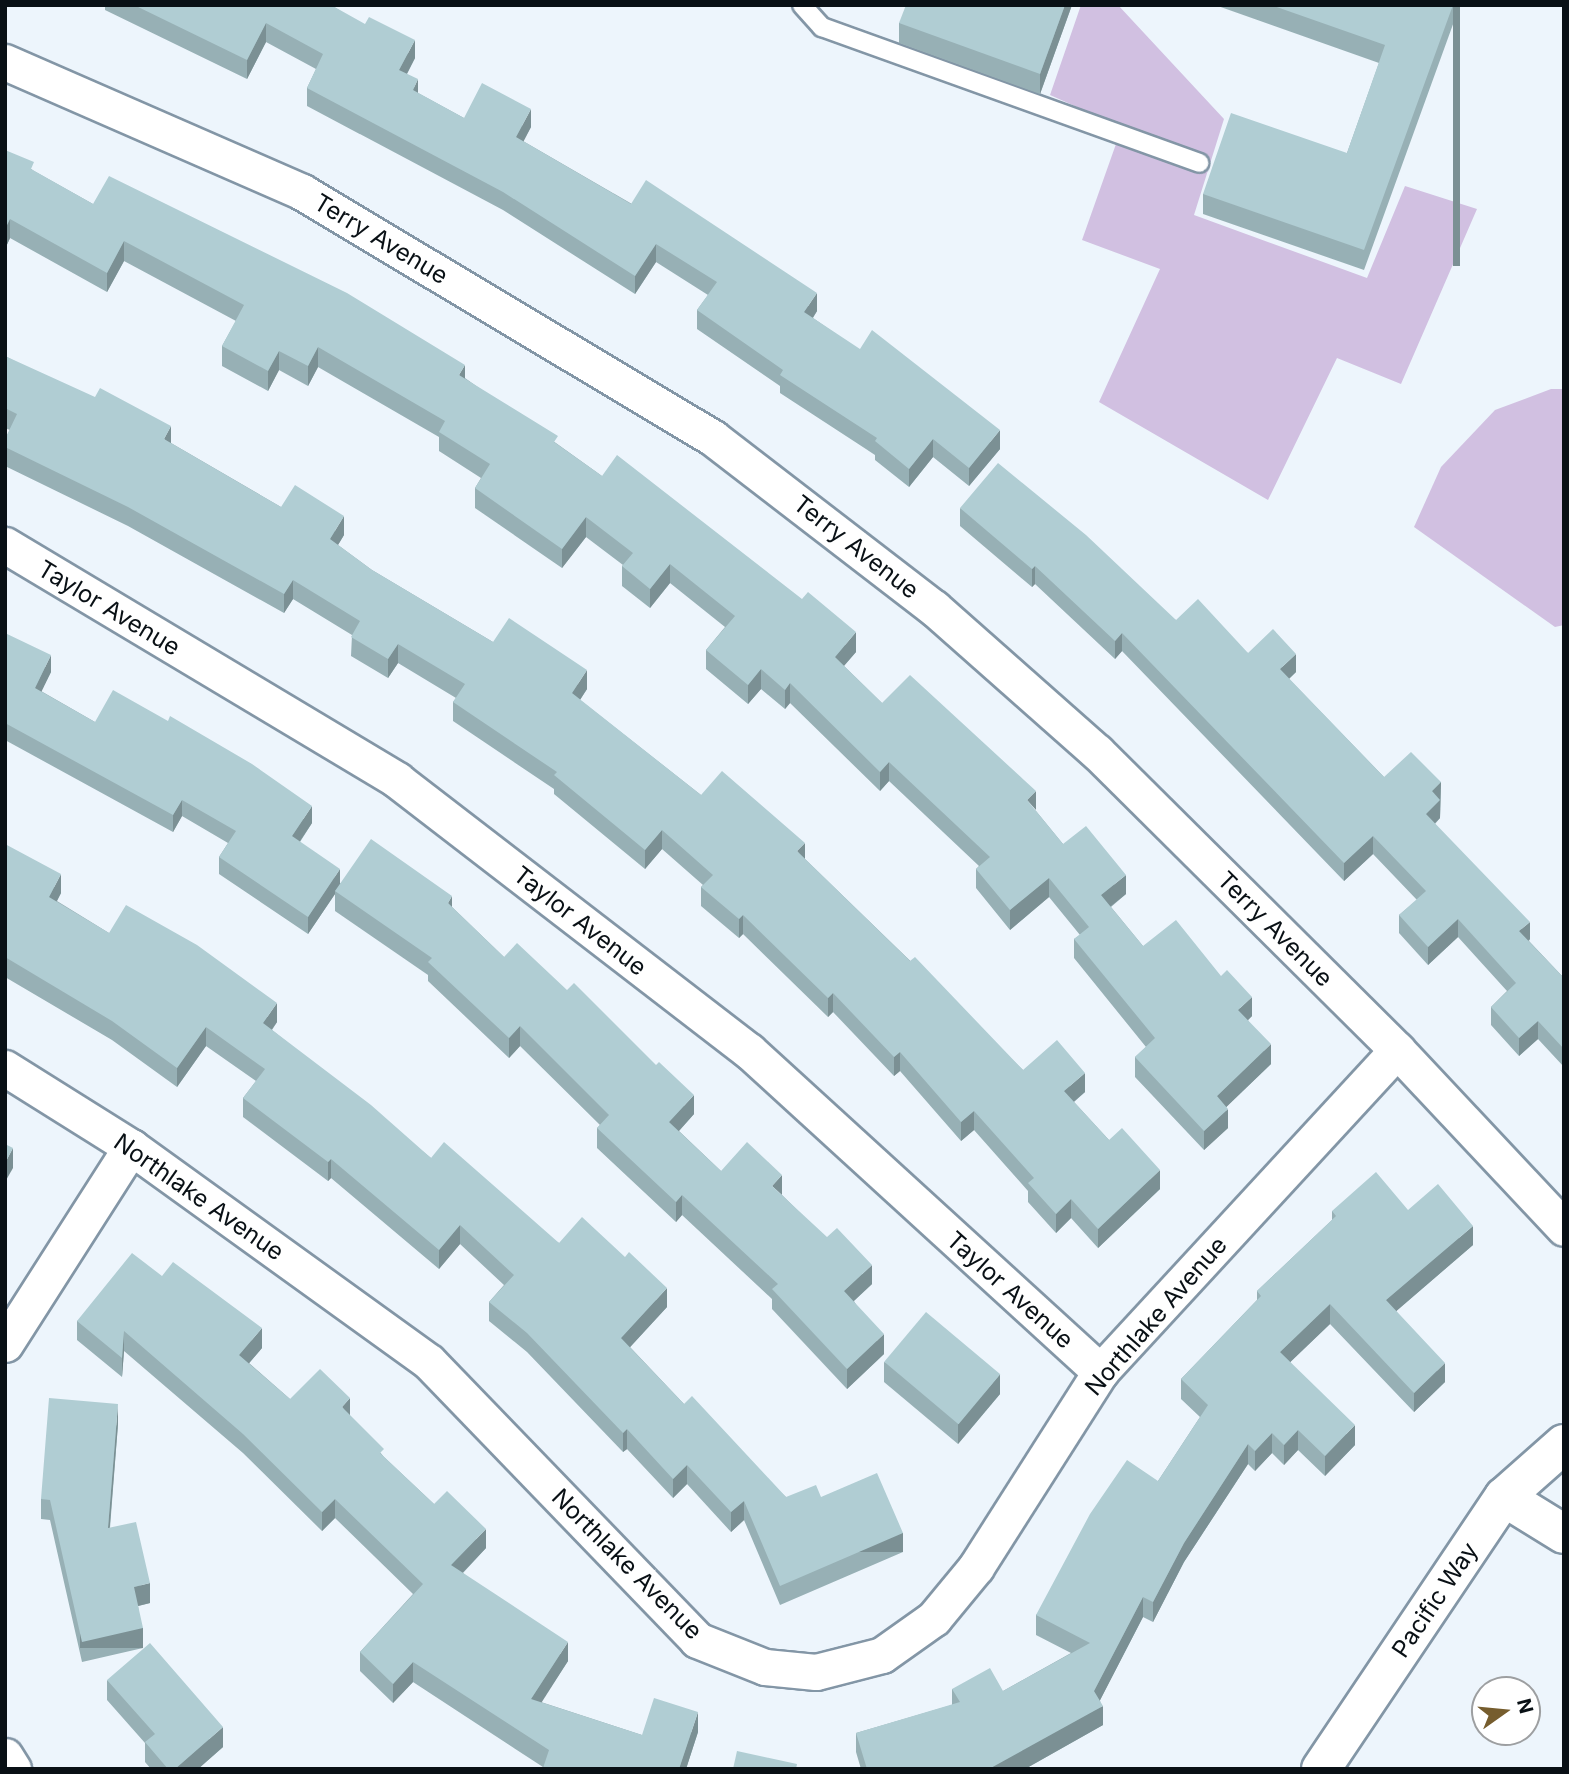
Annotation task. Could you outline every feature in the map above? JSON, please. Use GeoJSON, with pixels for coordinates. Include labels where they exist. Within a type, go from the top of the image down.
{"type":"FeatureCollection","features":[{"type":"Feature","properties":{"kind":"main road","name":"Pacific Way"},"geometry":{"type":"LineString","coordinates":[[1321,1769],[1504,1497],[1564,1444]]}},
{"type":"Feature","properties":{"kind":"main road"},"geometry":{"type":"LineString","coordinates":[[1504,1497],[1564,1534]]}},
{"type":"Feature","properties":{"kind":"street","name":"Terry Avenue"},"geometry":{"type":"LineString","coordinates":[[5,62],[302,192],[713,438],[934,608],[1088,744],[1397,1050],[1564,1228]]}},
{"type":"Feature","properties":{"kind":"street","name":"Taylor Avenue"},"geometry":{"type":"LineString","coordinates":[[5,545],[397,780],[748,1051],[1100,1372]]}},
{"type":"Feature","properties":{"kind":"street","name":"Northlake Avenue"},"geometry":{"type":"LineString","coordinates":[[5,1068],[131,1147],[429,1362],[697,1640],[765,1667],[816,1672],[882,1655],[934,1618],[976,1567],[1100,1372],[1397,1050]]}},
{"type":"Feature","properties":{"kind":"street"},"geometry":{"type":"LineString","coordinates":[[5,1344],[131,1147]]}},
{"type":"Feature","properties":{"kind":"street"},"geometry":{"type":"LineString","coordinates":[[5,1756],[13,1769]]}},
{"type":"Feature","properties":{"kind":"lane"},"geometry":{"type":"LineString","coordinates":[[802,5],[822,27],[1199,163]]}},
{"type":"Feature","properties":{"kind":"shaded area"},"geometry":{"type":"Polygon","coordinates":[[[1081,5],[1118,5],[1224,119],[1194,215],[1367,278],[1405,186],[1477,209],[1401,384],[1337,358],[1268,500],[1099,402],[1160,269],[1082,240],[1122,127],[1050,95],[1081,5]]]}},
{"type":"Feature","properties":{"kind":"shaded area"},"geometry":{"type":"Polygon","coordinates":[[[1551,389],[1564,389],[1564,625],[1555,627],[1414,527],[1441,467],[1495,410],[1551,389]]]}},
{"type":"Feature","properties":{"kind":"building"},"geometry":{"type":"Polygon","coordinates":[[[134,5],[331,5],[365,24],[369,17],[415,40],[399,70],[418,79],[413,90],[464,118],[482,83],[531,109],[516,137],[631,204],[646,180],[817,293],[804,312],[860,349],[872,330],[1000,430],[969,468],[933,439],[909,469],[875,441],[877,438],[780,375],[783,370],[697,310],[717,282],[656,244],[635,276],[503,192],[307,88],[323,54],[266,23],[247,60],[134,5]]]}},
{"type":"Feature","properties":{"kind":"building"},"geometry":{"type":"Polygon","coordinates":[[[906,5],[1065,5],[1040,74],[899,23],[906,5]]]}},
{"type":"Feature","properties":{"kind":"building"},"geometry":{"type":"Polygon","coordinates":[[[1271,5],[1453,5],[1364,250],[1203,194],[1231,113],[1347,153],[1385,45],[1271,5]]]}},
{"type":"Feature","properties":{"kind":"building"},"geometry":{"type":"Polygon","coordinates":[[[5,150],[34,162],[31,169],[93,204],[109,176],[347,293],[465,365],[459,375],[558,436],[554,442],[602,476],[617,455],[802,599],[808,592],[856,632],[835,657],[882,703],[910,675],[1036,791],[1027,800],[1063,844],[1086,826],[1126,875],[1101,895],[1143,946],[1176,920],[1221,976],[1227,970],[1252,997],[1238,1010],[1271,1044],[1217,1096],[1228,1109],[1204,1131],[1135,1057],[1155,1038],[1074,939],[1089,927],[1049,878],[1010,910],[976,869],[990,857],[889,762],[880,772],[790,683],[785,690],[761,669],[748,685],[706,650],[735,616],[670,564],[650,589],[622,566],[633,553],[586,517],[562,549],[475,488],[490,464],[439,432],[445,421],[318,347],[308,366],[279,351],[268,371],[222,346],[244,305],[124,241],[107,273],[10,219],[5,229],[5,150]]]}},
{"type":"Feature","properties":{"kind":"building"},"geometry":{"type":"Polygon","coordinates":[[[5,356],[95,397],[100,388],[171,426],[164,439],[281,507],[295,485],[344,516],[330,539],[372,570],[493,642],[509,618],[587,670],[572,693],[701,795],[722,771],[805,843],[797,851],[910,961],[915,957],[1023,1070],[1057,1040],[1085,1073],[1064,1091],[1109,1140],[1122,1128],[1160,1170],[1098,1229],[1071,1199],[1056,1214],[1028,1183],[1034,1178],[974,1111],[961,1122],[900,1052],[894,1057],[833,993],[828,998],[743,915],[739,919],[701,887],[713,875],[662,830],[645,850],[554,775],[557,772],[453,702],[465,684],[398,644],[388,659],[351,637],[360,621],[293,580],[284,594],[128,507],[5,447],[5,439],[17,414],[5,408],[5,356]]]}},
{"type":"Feature","properties":{"kind":"building"},"geometry":{"type":"Polygon","coordinates":[[[998,463],[1086,535],[1176,620],[1198,599],[1248,653],[1273,629],[1296,654],[1280,669],[1384,777],[1411,752],[1441,782],[1432,791],[1440,800],[1426,814],[1530,922],[1519,931],[1564,978],[1564,1049],[1538,1021],[1519,1038],[1491,1007],[1516,983],[1458,919],[1428,947],[1399,915],[1426,891],[1373,836],[1344,863],[1122,633],[1115,641],[1035,566],[1032,569],[960,508],[998,463]]]}},
{"type":"Feature","properties":{"kind":"building"},"geometry":{"type":"Polygon","coordinates":[[[5,633],[51,655],[35,688],[95,722],[113,690],[168,721],[170,716],[252,764],[312,806],[292,836],[340,869],[308,917],[219,857],[236,831],[182,800],[173,815],[5,723],[5,633]]]}},
{"type":"Feature","properties":{"kind":"building"},"geometry":{"type":"Polygon","coordinates":[[[371,839],[452,896],[448,903],[504,957],[517,943],[567,990],[574,983],[656,1065],[659,1062],[694,1095],[669,1122],[721,1171],[747,1142],[782,1175],[772,1186],[827,1237],[837,1228],[872,1265],[844,1291],[884,1334],[847,1369],[772,1289],[778,1284],[682,1195],[676,1202],[597,1128],[609,1115],[520,1026],[509,1038],[428,962],[432,958],[335,891],[371,839]]]}},
{"type":"Feature","properties":{"kind":"building"},"geometry":{"type":"Polygon","coordinates":[[[5,844],[61,874],[49,897],[109,933],[126,905],[197,945],[277,1003],[263,1023],[371,1105],[431,1158],[444,1142],[559,1243],[582,1217],[625,1257],[629,1252],[667,1288],[621,1338],[684,1404],[692,1396],[786,1497],[816,1485],[821,1497],[877,1473],[903,1533],[780,1586],[744,1501],[731,1512],[687,1465],[673,1479],[627,1429],[623,1433],[527,1333],[489,1302],[514,1275],[460,1225],[439,1250],[331,1159],[328,1162],[243,1098],[265,1069],[206,1027],[177,1068],[112,1021],[5,957],[5,844]]]}},
{"type":"Feature","properties":{"kind":"building"},"geometry":{"type":"Polygon","coordinates":[[[5,1144],[13,1148],[5,1163],[5,1144]]]}},
{"type":"Feature","properties":{"kind":"building"},"geometry":{"type":"Polygon","coordinates":[[[1376,1172],[1408,1210],[1438,1184],[1473,1226],[1386,1300],[1445,1363],[1414,1393],[1330,1304],[1280,1352],[1355,1425],[1325,1456],[1298,1430],[1284,1445],[1272,1433],[1255,1451],[1248,1444],[1184,1543],[1153,1602],[1143,1597],[1094,1691],[1103,1706],[989,1769],[867,1769],[856,1733],[960,1702],[952,1689],[990,1668],[1003,1691],[1090,1643],[1036,1615],[1090,1514],[1127,1460],[1158,1481],[1208,1405],[1181,1379],[1261,1296],[1257,1291],[1336,1216],[1332,1211],[1376,1172]]]}},
{"type":"Feature","properties":{"kind":"building"},"geometry":{"type":"Polygon","coordinates":[[[132,1253],[162,1276],[173,1262],[262,1328],[239,1355],[290,1399],[320,1369],[350,1398],[342,1407],[384,1449],[380,1453],[434,1504],[447,1491],[486,1529],[451,1565],[568,1642],[531,1699],[642,1735],[654,1698],[698,1712],[679,1769],[545,1769],[543,1768],[549,1750],[413,1662],[393,1684],[360,1652],[423,1584],[335,1499],[322,1512],[243,1434],[124,1331],[122,1358],[77,1321],[132,1253]]]}},
{"type":"Feature","properties":{"kind":"building"},"geometry":{"type":"Polygon","coordinates":[[[926,1312],[1000,1374],[959,1424],[884,1362],[926,1312]]]}},
{"type":"Feature","properties":{"kind":"building"},"geometry":{"type":"Polygon","coordinates":[[[49,1398],[118,1404],[108,1528],[136,1522],[150,1583],[134,1587],[143,1628],[82,1642],[50,1500],[41,1499],[49,1398]]]}},
{"type":"Feature","properties":{"kind":"building"},"geometry":{"type":"Polygon","coordinates":[[[150,1643],[223,1727],[175,1769],[168,1769],[145,1742],[155,1734],[107,1680],[150,1643]]]}},
{"type":"Feature","properties":{"kind":"building"},"geometry":{"type":"Polygon","coordinates":[[[737,1751],[797,1764],[796,1769],[733,1769],[737,1751]]]}}]}
